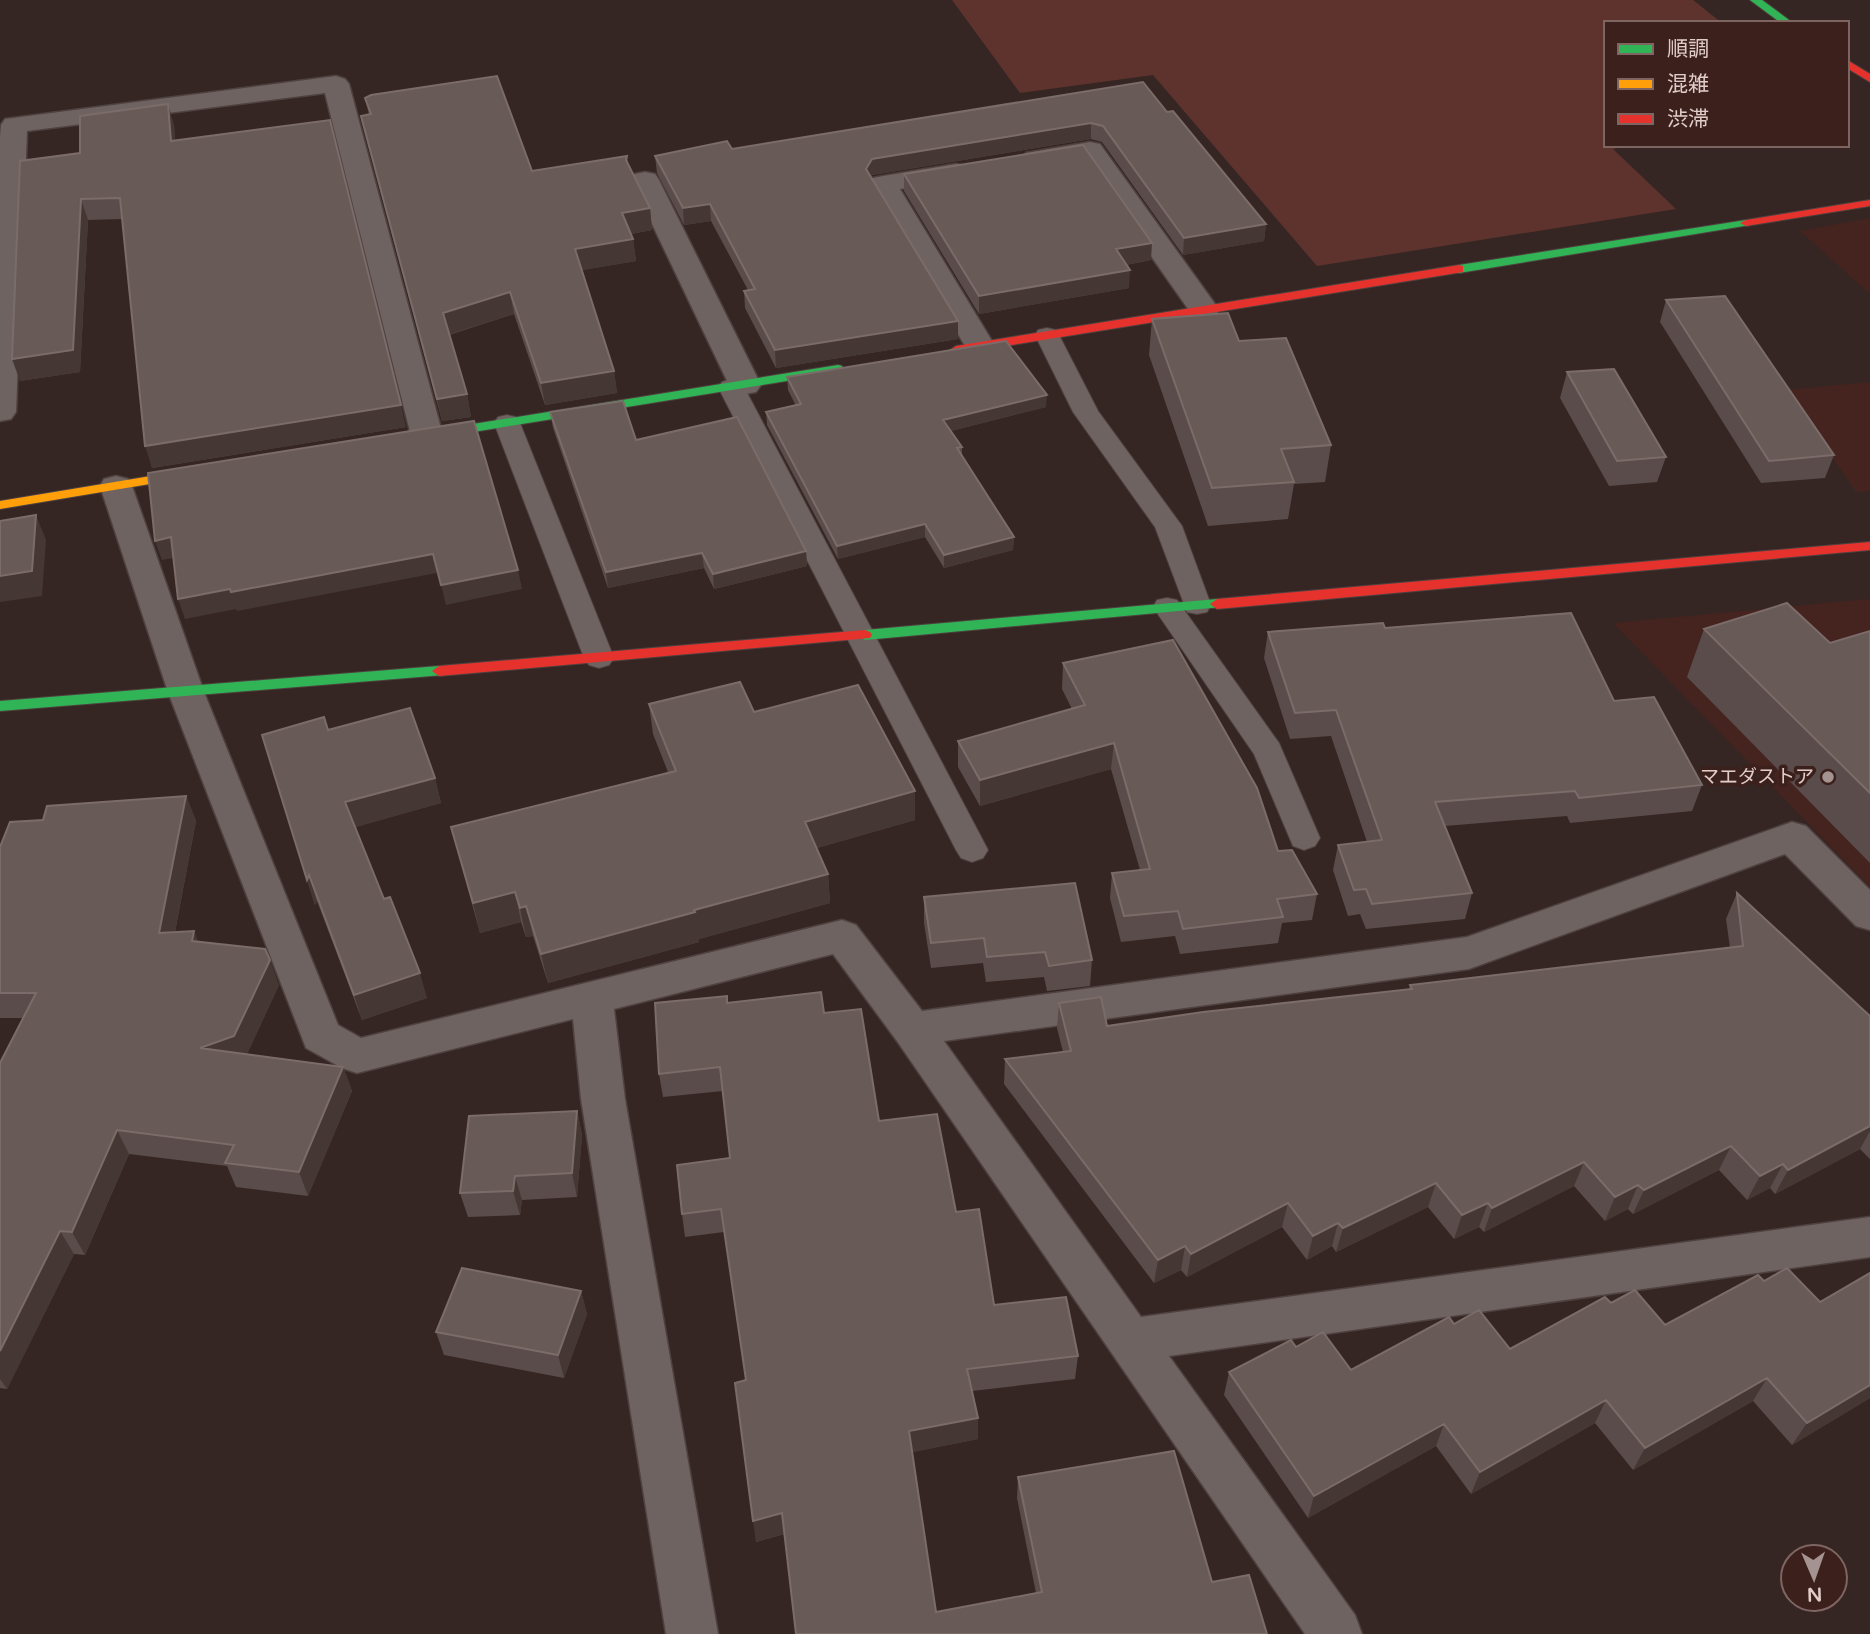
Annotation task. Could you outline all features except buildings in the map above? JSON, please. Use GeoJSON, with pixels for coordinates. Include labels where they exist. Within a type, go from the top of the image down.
{"type":"FeatureCollection","features":[{"type":"Feature","properties":{"kind":"street"},"geometry":{"type":"LineString","coordinates":[[1755,0],[1785,21]]}},
{"type":"Feature","properties":{"kind":"street"},"geometry":{"type":"LineString","coordinates":[[1849,64],[1870,79]]}},
{"type":"Feature","properties":{"kind":"street"},"geometry":{"type":"LineString","coordinates":[[0,412],[14,125],[336,84],[420,437],[849,368]]}},
{"type":"Feature","properties":{"kind":"street"},"geometry":{"type":"LineString","coordinates":[[980,346],[883,184],[1090,150],[1205,310]]}},
{"type":"Feature","properties":{"kind":"street"},"geometry":{"type":"LineString","coordinates":[[645,180],[738,386]]}},
{"type":"Feature","properties":{"kind":"street"},"geometry":{"type":"LineString","coordinates":[[941,353],[1870,203]]}},
{"type":"Feature","properties":{"kind":"street"},"geometry":{"type":"LineString","coordinates":[[0,505],[211,470]]}},
{"type":"Feature","properties":{"kind":"street"},"geometry":{"type":"LineString","coordinates":[[116,486],[186,692],[321,1036],[358,1056],[842,936],[912,1028],[1336,1634]]}},
{"type":"Feature","properties":{"kind":"street"},"geometry":{"type":"LineString","coordinates":[[0,706],[599,658],[1870,546]]}},
{"type":"Feature","properties":{"kind":"street"},"geometry":{"type":"LineString","coordinates":[[912,1028],[1469,953],[1792,836],[1870,915]]}},
{"type":"Feature","properties":{"kind":"street"},"geometry":{"type":"LineString","coordinates":[[592,997],[603,1099],[692,1634]]}},
{"type":"Feature","properties":{"kind":"street"},"geometry":{"type":"LineString","coordinates":[[1130,1340],[1870,1237]]}},
{"type":"Feature","properties":{"kind":"lane"},"geometry":{"type":"LineString","coordinates":[[1047,335],[1086,412],[1168,526],[1197,605]]}},
{"type":"Feature","properties":{"kind":"lane"},"geometry":{"type":"LineString","coordinates":[[738,386],[858,635],[972,850]]}},
{"type":"Feature","properties":{"kind":"lane"},"geometry":{"type":"LineString","coordinates":[[507,423],[599,658]]}},
{"type":"Feature","properties":{"kind":"lane"},"geometry":{"type":"LineString","coordinates":[[1167,607],[1268,751],[1304,838]]}},
{"type":"Feature","properties":{"kind":"shaded area"},"geometry":{"type":"Polygon","coordinates":[[[952,0],[1693,0],[1719,21],[1604,21],[1604,147],[1622,147],[1613,149],[1676,209],[1317,266],[1153,75],[1020,93],[952,0]]]}},
{"type":"Feature","properties":{"kind":"shaded area"},"geometry":{"type":"Polygon","coordinates":[[[1870,218],[1870,294],[1800,231],[1870,218]]]}},
{"type":"Feature","properties":{"kind":"shaded area"},"geometry":{"type":"Polygon","coordinates":[[[1870,382],[1870,491],[1856,492],[1786,390],[1870,382]]]}},
{"type":"Feature","properties":{"kind":"shaded area"},"geometry":{"type":"Polygon","coordinates":[[[1870,599],[1870,887],[1613,623],[1870,599]]]}},
{"type":"Feature","properties":{"kind":"traffic: fast"},"geometry":{"type":"LineString","coordinates":[[1755,0],[1785,21]]}},
{"type":"Feature","properties":{"kind":"traffic: fast"},"geometry":{"type":"LineString","coordinates":[[1459,269],[1746,223]]}},
{"type":"Feature","properties":{"kind":"traffic: fast"},"geometry":{"type":"LineString","coordinates":[[424,436],[838,369]]}},
{"type":"Feature","properties":{"kind":"traffic: fast"},"geometry":{"type":"LineString","coordinates":[[865,635],[1217,604]]}},
{"type":"Feature","properties":{"kind":"traffic: fast"},"geometry":{"type":"LineString","coordinates":[[0,706],[439,671]]}},
{"type":"Feature","properties":{"kind":"traffic: slow"},"geometry":{"type":"LineString","coordinates":[[0,505],[199,472]]}},
{"type":"Feature","properties":{"kind":"traffic: jam"},"geometry":{"type":"LineString","coordinates":[[1849,64],[1870,79]]}},
{"type":"Feature","properties":{"kind":"traffic: jam"},"geometry":{"type":"LineString","coordinates":[[1746,223],[1870,203]]}},
{"type":"Feature","properties":{"kind":"traffic: jam"},"geometry":{"type":"LineString","coordinates":[[956,350],[1459,269]]}},
{"type":"Feature","properties":{"kind":"traffic: jam"},"geometry":{"type":"LineString","coordinates":[[1217,604],[1870,546]]}},
{"type":"Feature","properties":{"kind":"traffic: jam"},"geometry":{"type":"LineString","coordinates":[[439,671],[865,635]]}},
{"type":"Feature","properties":{"kind":"place","name":"マエダストア"},"geometry":{"type":"Point","coordinates":[1828,777]}}]}
